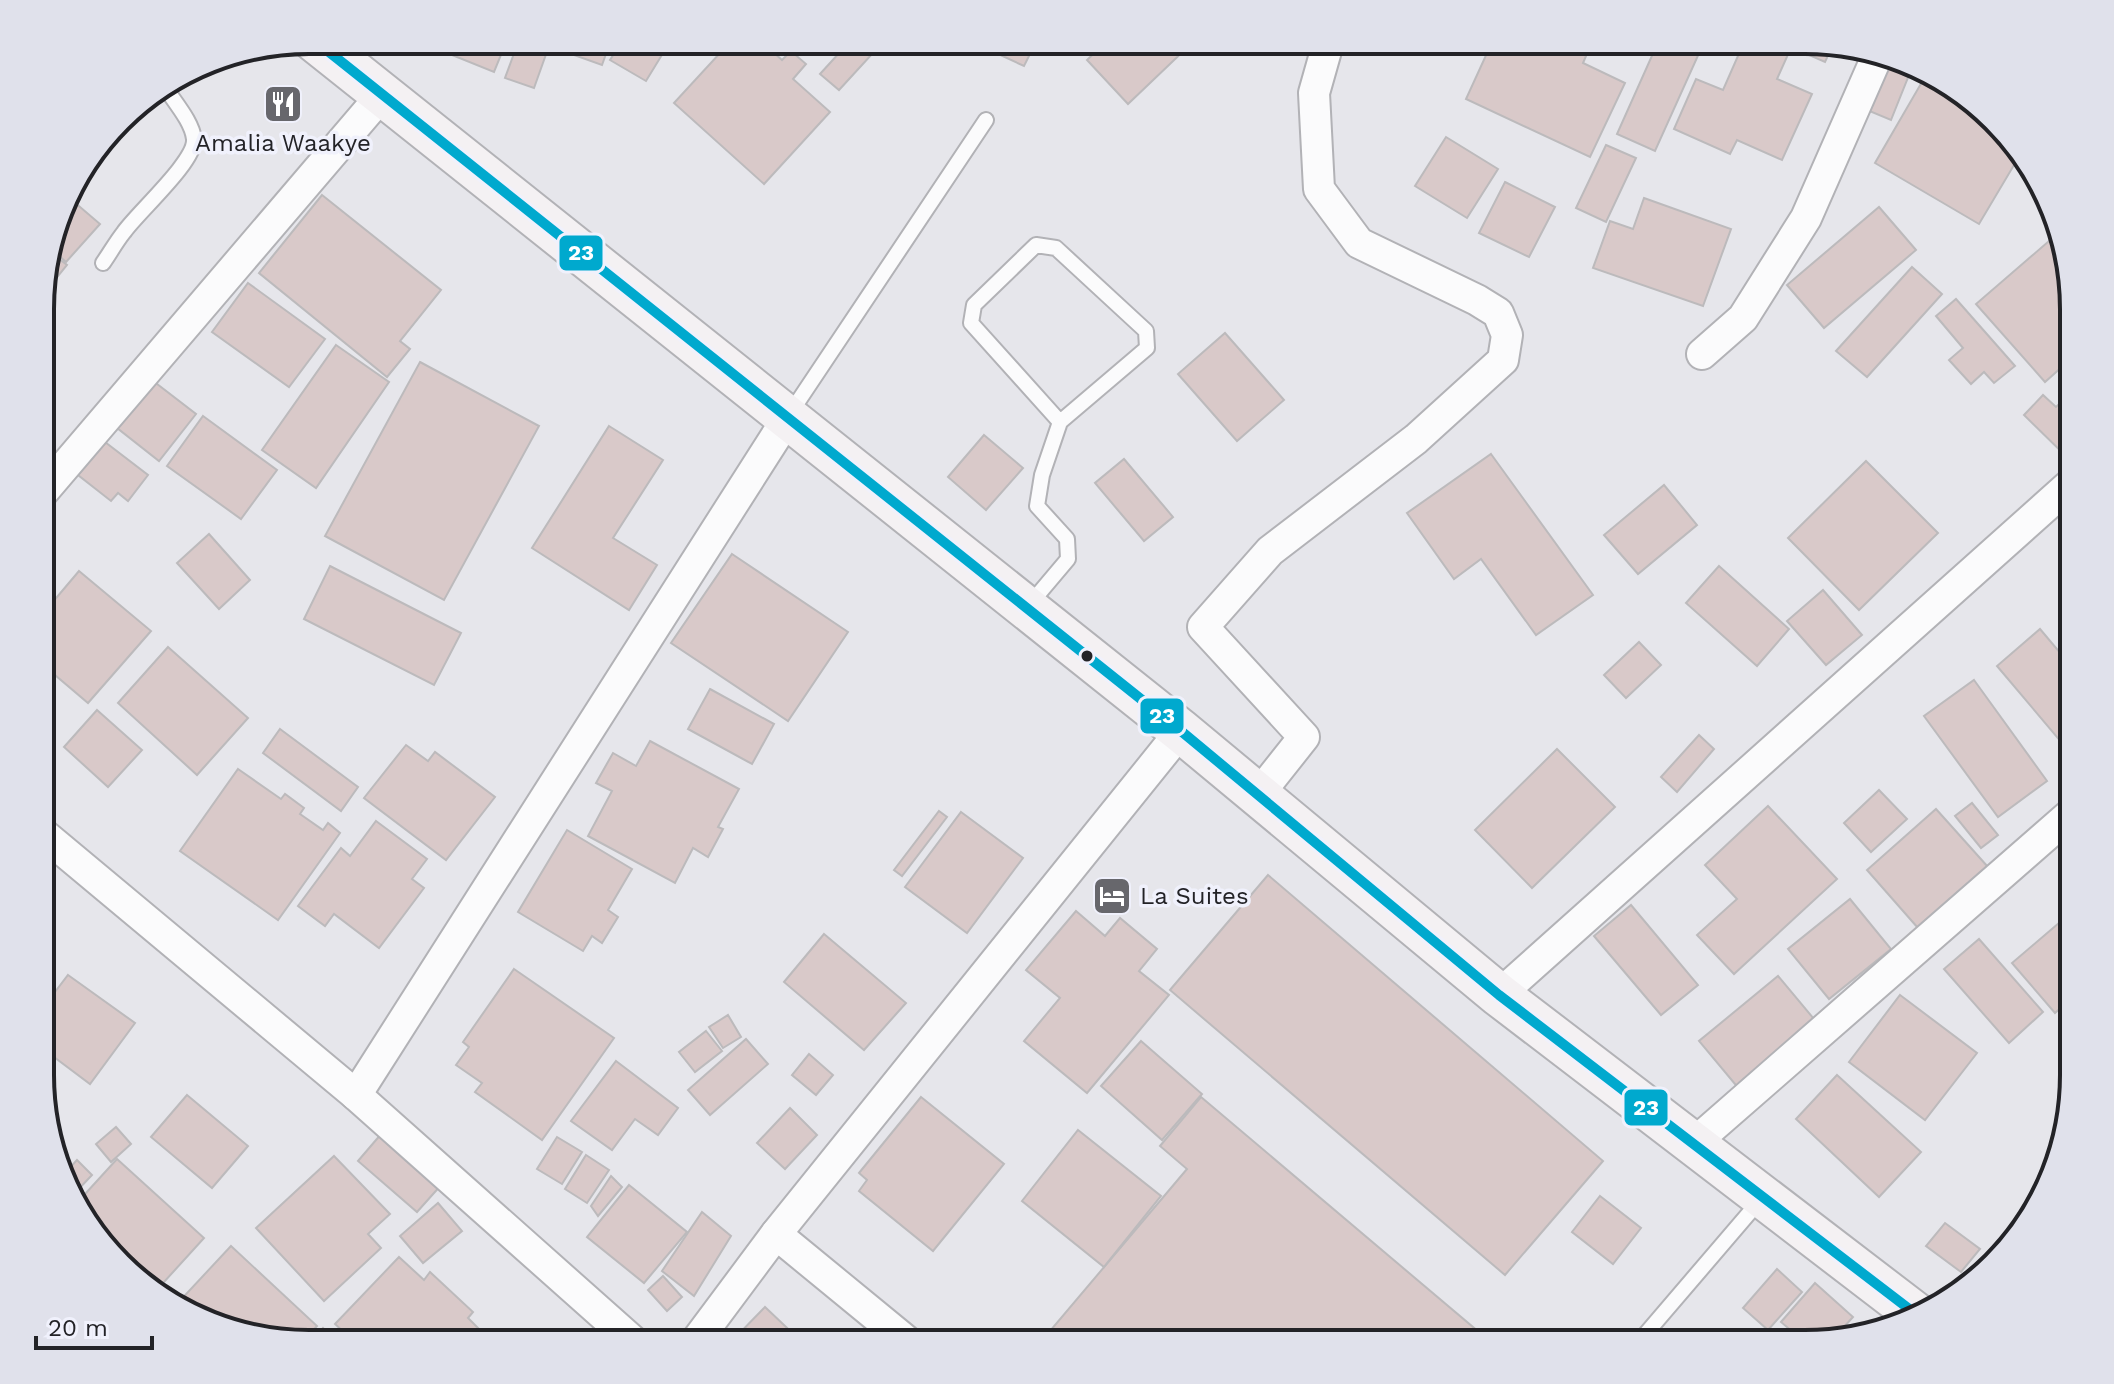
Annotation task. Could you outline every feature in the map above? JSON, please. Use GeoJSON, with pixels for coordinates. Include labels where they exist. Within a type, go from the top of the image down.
{"type":"FeatureCollection","features":[{"type":"Feature","properties":{"kind":"main road"},"geometry":{"type":"LineString","coordinates":[[331,54],[1181,731],[1499,995],[1908,1308]]}},
{"type":"Feature","properties":{"kind":"street"},"geometry":{"type":"LineString","coordinates":[[1258,795],[1304,737],[1203,627],[1270,551],[1416,439],[1503,360],[1507,335],[1498,313],[1359,243],[1319,189],[1314,93],[1325,54]]}},
{"type":"Feature","properties":{"kind":"street"},"geometry":{"type":"LineString","coordinates":[[1702,354],[1743,318],[1806,218],[1874,64]]}},
{"type":"Feature","properties":{"kind":"street"},"geometry":{"type":"LineString","coordinates":[[54,479],[381,96]]}},
{"type":"Feature","properties":{"kind":"street"},"geometry":{"type":"LineString","coordinates":[[356,1095],[787,419]]}},
{"type":"Feature","properties":{"kind":"street"},"geometry":{"type":"LineString","coordinates":[[1499,995],[2059,495]]}},
{"type":"Feature","properties":{"kind":"street"},"geometry":{"type":"LineString","coordinates":[[705,1330],[776,1234],[1181,731]]}},
{"type":"Feature","properties":{"kind":"street"},"geometry":{"type":"LineString","coordinates":[[1693,1144],[2059,824]]}},
{"type":"Feature","properties":{"kind":"street"},"geometry":{"type":"LineString","coordinates":[[54,843],[356,1095],[620,1330]]}},
{"type":"Feature","properties":{"kind":"street"},"geometry":{"type":"LineString","coordinates":[[776,1234],[892,1330]]}},
{"type":"Feature","properties":{"kind":"lane"},"geometry":{"type":"LineString","coordinates":[[103,263],[124,231],[162,190],[193,149],[194,137],[189,125],[169,96]]}},
{"type":"Feature","properties":{"kind":"lane"},"geometry":{"type":"LineString","coordinates":[[787,419],[986,120]]}},
{"type":"Feature","properties":{"kind":"lane"},"geometry":{"type":"LineString","coordinates":[[1027,607],[1068,559],[1067,539],[1037,506],[1042,475],[1060,422],[1147,348],[1148,339],[1146,331],[1056,248],[1036,245],[974,305],[971,323],[1060,422]]}},
{"type":"Feature","properties":{"kind":"lane"},"geometry":{"type":"LineString","coordinates":[[1650,1329],[1762,1198]]}},
{"type":"Feature","properties":{"kind":"building"},"geometry":{"type":"Polygon","coordinates":[[[450,54],[501,54],[494,72],[450,54]]]}},
{"type":"Feature","properties":{"kind":"building"},"geometry":{"type":"Polygon","coordinates":[[[514,54],[546,54],[534,88],[505,78],[514,54]]]}},
{"type":"Feature","properties":{"kind":"building"},"geometry":{"type":"Polygon","coordinates":[[[571,54],[606,54],[602,65],[571,54]]]}},
{"type":"Feature","properties":{"kind":"building"},"geometry":{"type":"Polygon","coordinates":[[[614,54],[662,54],[646,81],[610,60],[614,54]]]}},
{"type":"Feature","properties":{"kind":"building"},"geometry":{"type":"Polygon","coordinates":[[[719,54],[775,54],[782,60],[788,54],[794,54],[806,64],[793,79],[830,112],[764,184],[674,103],[719,54]]]}},
{"type":"Feature","properties":{"kind":"building"},"geometry":{"type":"Polygon","coordinates":[[[838,54],[872,54],[839,90],[820,74],[838,54]]]}},
{"type":"Feature","properties":{"kind":"building"},"geometry":{"type":"Polygon","coordinates":[[[998,54],[1030,54],[1024,66],[998,54]]]}},
{"type":"Feature","properties":{"kind":"building"},"geometry":{"type":"Polygon","coordinates":[[[1093,54],[1180,54],[1128,104],[1087,60],[1093,54]]]}},
{"type":"Feature","properties":{"kind":"building"},"geometry":{"type":"Polygon","coordinates":[[[1487,54],[1587,54],[1583,63],[1625,83],[1590,157],[1466,99],[1487,54]]]}},
{"type":"Feature","properties":{"kind":"building"},"geometry":{"type":"Polygon","coordinates":[[[1653,54],[1699,54],[1655,151],[1617,134],[1653,54]]]}},
{"type":"Feature","properties":{"kind":"building"},"geometry":{"type":"Polygon","coordinates":[[[1739,54],[1788,54],[1777,79],[1812,94],[1782,160],[1737,140],[1730,154],[1674,129],[1696,79],[1723,90],[1739,54]]]}},
{"type":"Feature","properties":{"kind":"building"},"geometry":{"type":"Polygon","coordinates":[[[1807,54],[1828,56],[1825,62],[1807,54]]]}},
{"type":"Feature","properties":{"kind":"building"},"geometry":{"type":"Polygon","coordinates":[[[1885,67],[1908,76],[1891,120],[1867,110],[1885,67]]]}},
{"type":"Feature","properties":{"kind":"building"},"geometry":{"type":"Polygon","coordinates":[[[1922,82],[1947,97],[1985,129],[2014,165],[1979,224],[1875,163],[1922,82]]]}},
{"type":"Feature","properties":{"kind":"building"},"geometry":{"type":"Polygon","coordinates":[[[1446,137],[1498,169],[1467,218],[1415,186],[1446,137]]]}},
{"type":"Feature","properties":{"kind":"building"},"geometry":{"type":"Polygon","coordinates":[[[1606,145],[1636,158],[1606,222],[1576,208],[1606,145]]]}},
{"type":"Feature","properties":{"kind":"building"},"geometry":{"type":"Polygon","coordinates":[[[1505,182],[1555,207],[1529,257],[1479,233],[1505,182]]]}},
{"type":"Feature","properties":{"kind":"building"},"geometry":{"type":"Polygon","coordinates":[[[322,195],[441,290],[400,341],[410,349],[387,377],[259,273],[322,195]]]}},
{"type":"Feature","properties":{"kind":"building"},"geometry":{"type":"Polygon","coordinates":[[[1644,198],[1731,229],[1703,306],[1593,268],[1610,221],[1633,229],[1644,198]]]}},
{"type":"Feature","properties":{"kind":"building"},"geometry":{"type":"Polygon","coordinates":[[[77,204],[100,224],[66,262],[60,257],[77,204]]]}},
{"type":"Feature","properties":{"kind":"building"},"geometry":{"type":"Polygon","coordinates":[[[1879,207],[1916,250],[1824,328],[1787,285],[1879,207]]]}},
{"type":"Feature","properties":{"kind":"building"},"geometry":{"type":"Polygon","coordinates":[[[2050,240],[2059,293],[2059,370],[2045,382],[1976,304],[2050,240]]]}},
{"type":"Feature","properties":{"kind":"building"},"geometry":{"type":"Polygon","coordinates":[[[60,259],[67,265],[56,279],[60,259]]]}},
{"type":"Feature","properties":{"kind":"building"},"geometry":{"type":"Polygon","coordinates":[[[1912,267],[1942,294],[1867,377],[1836,351],[1912,267]]]}},
{"type":"Feature","properties":{"kind":"building"},"geometry":{"type":"Polygon","coordinates":[[[248,283],[325,339],[289,387],[212,332],[248,283]]]}},
{"type":"Feature","properties":{"kind":"building"},"geometry":{"type":"Polygon","coordinates":[[[1956,299],[2015,366],[1994,383],[1984,372],[1971,384],[1949,360],[1963,348],[1936,316],[1956,299]]]}},
{"type":"Feature","properties":{"kind":"building"},"geometry":{"type":"Polygon","coordinates":[[[1225,333],[1284,400],[1237,441],[1178,374],[1225,333]]]}},
{"type":"Feature","properties":{"kind":"building"},"geometry":{"type":"Polygon","coordinates":[[[336,345],[389,382],[316,488],[262,450],[336,345]]]}},
{"type":"Feature","properties":{"kind":"building"},"geometry":{"type":"Polygon","coordinates":[[[420,362],[539,426],[444,600],[325,536],[420,362]]]}},
{"type":"Feature","properties":{"kind":"building"},"geometry":{"type":"Polygon","coordinates":[[[148,377],[196,414],[159,461],[112,424],[148,377]]]}},
{"type":"Feature","properties":{"kind":"building"},"geometry":{"type":"Polygon","coordinates":[[[2043,395],[2056,407],[2059,404],[2059,449],[2024,415],[2043,395]]]}},
{"type":"Feature","properties":{"kind":"building"},"geometry":{"type":"Polygon","coordinates":[[[203,416],[277,470],[241,519],[167,466],[203,416]]]}},
{"type":"Feature","properties":{"kind":"building"},"geometry":{"type":"Polygon","coordinates":[[[609,426],[663,460],[613,538],[657,565],[629,610],[532,548],[609,426]]]}},
{"type":"Feature","properties":{"kind":"building"},"geometry":{"type":"Polygon","coordinates":[[[984,435],[1023,468],[986,510],[948,477],[984,435]]]}},
{"type":"Feature","properties":{"kind":"building"},"geometry":{"type":"Polygon","coordinates":[[[105,442],[148,475],[128,501],[118,493],[111,501],[78,475],[105,442]]]}},
{"type":"Feature","properties":{"kind":"building"},"geometry":{"type":"Polygon","coordinates":[[[1491,454],[1593,595],[1536,635],[1481,559],[1454,579],[1407,513],[1491,454]]]}},
{"type":"Feature","properties":{"kind":"building"},"geometry":{"type":"Polygon","coordinates":[[[1124,459],[1173,517],[1144,541],[1095,483],[1124,459]]]}},
{"type":"Feature","properties":{"kind":"building"},"geometry":{"type":"Polygon","coordinates":[[[1866,461],[1938,533],[1859,610],[1788,538],[1866,461]]]}},
{"type":"Feature","properties":{"kind":"building"},"geometry":{"type":"Polygon","coordinates":[[[1664,485],[1697,525],[1638,574],[1604,535],[1664,485]]]}},
{"type":"Feature","properties":{"kind":"building"},"geometry":{"type":"Polygon","coordinates":[[[209,534],[250,580],[219,609],[177,563],[209,534]]]}},
{"type":"Feature","properties":{"kind":"building"},"geometry":{"type":"Polygon","coordinates":[[[732,554],[848,632],[788,721],[671,643],[732,554]]]}},
{"type":"Feature","properties":{"kind":"building"},"geometry":{"type":"Polygon","coordinates":[[[330,566],[461,633],[434,685],[304,619],[330,566]]]}},
{"type":"Feature","properties":{"kind":"building"},"geometry":{"type":"Polygon","coordinates":[[[1719,566],[1789,629],[1757,666],[1686,603],[1719,566]]]}},
{"type":"Feature","properties":{"kind":"building"},"geometry":{"type":"Polygon","coordinates":[[[79,571],[151,631],[88,703],[54,674],[54,601],[79,571]]]}},
{"type":"Feature","properties":{"kind":"building"},"geometry":{"type":"Polygon","coordinates":[[[1823,590],[1862,635],[1826,665],[1787,621],[1823,590]]]}},
{"type":"Feature","properties":{"kind":"building"},"geometry":{"type":"Polygon","coordinates":[[[2040,629],[2059,651],[2059,739],[1997,666],[2040,629]]]}},
{"type":"Feature","properties":{"kind":"building"},"geometry":{"type":"Polygon","coordinates":[[[1639,642],[1661,665],[1626,698],[1604,675],[1639,642]]]}},
{"type":"Feature","properties":{"kind":"building"},"geometry":{"type":"Polygon","coordinates":[[[168,647],[248,718],[197,775],[118,703],[168,647]]]}},
{"type":"Feature","properties":{"kind":"building"},"geometry":{"type":"Polygon","coordinates":[[[1974,680],[2047,781],[1998,817],[1924,716],[1974,680]]]}},
{"type":"Feature","properties":{"kind":"building"},"geometry":{"type":"Polygon","coordinates":[[[710,689],[774,724],[752,764],[688,729],[710,689]]]}},
{"type":"Feature","properties":{"kind":"building"},"geometry":{"type":"Polygon","coordinates":[[[97,710],[142,750],[108,787],[64,747],[97,710]]]}},
{"type":"Feature","properties":{"kind":"building"},"geometry":{"type":"Polygon","coordinates":[[[280,729],[358,787],[341,811],[263,753],[280,729]]]}},
{"type":"Feature","properties":{"kind":"building"},"geometry":{"type":"Polygon","coordinates":[[[1699,735],[1714,749],[1677,792],[1661,777],[1699,735]]]}},
{"type":"Feature","properties":{"kind":"building"},"geometry":{"type":"Polygon","coordinates":[[[650,741],[739,789],[718,827],[723,829],[708,857],[693,848],[675,883],[588,836],[612,791],[596,783],[613,753],[636,766],[650,741]]]}},
{"type":"Feature","properties":{"kind":"building"},"geometry":{"type":"Polygon","coordinates":[[[406,745],[428,761],[435,752],[495,797],[446,860],[364,798],[406,745]]]}},
{"type":"Feature","properties":{"kind":"building"},"geometry":{"type":"Polygon","coordinates":[[[1557,749],[1615,807],[1532,888],[1475,830],[1557,749]]]}},
{"type":"Feature","properties":{"kind":"building"},"geometry":{"type":"Polygon","coordinates":[[[238,769],[281,799],[285,794],[304,808],[300,814],[323,830],[328,823],[340,833],[278,920],[180,851],[238,769]]]}},
{"type":"Feature","properties":{"kind":"building"},"geometry":{"type":"Polygon","coordinates":[[[1879,790],[1907,819],[1871,852],[1844,823],[1879,790]]]}},
{"type":"Feature","properties":{"kind":"building"},"geometry":{"type":"Polygon","coordinates":[[[1972,803],[1998,835],[1981,848],[1955,816],[1972,803]]]}},
{"type":"Feature","properties":{"kind":"building"},"geometry":{"type":"Polygon","coordinates":[[[1768,806],[1837,879],[1734,974],[1697,935],[1737,899],[1705,865],[1768,806]]]}},
{"type":"Feature","properties":{"kind":"building"},"geometry":{"type":"Polygon","coordinates":[[[1936,809],[1988,867],[1918,928],[1867,870],[1936,809]]]}},
{"type":"Feature","properties":{"kind":"building"},"geometry":{"type":"Polygon","coordinates":[[[939,811],[947,817],[902,876],[894,870],[939,811]]]}},
{"type":"Feature","properties":{"kind":"building"},"geometry":{"type":"Polygon","coordinates":[[[961,812],[1023,858],[967,933],[905,887],[961,812]]]}},
{"type":"Feature","properties":{"kind":"building"},"geometry":{"type":"Polygon","coordinates":[[[376,821],[427,859],[412,879],[424,888],[379,948],[334,914],[325,926],[298,906],[341,848],[350,856],[376,821]]]}},
{"type":"Feature","properties":{"kind":"building"},"geometry":{"type":"Polygon","coordinates":[[[567,830],[632,869],[608,910],[618,917],[602,943],[592,936],[583,951],[518,912],[567,830]]]}},
{"type":"Feature","properties":{"kind":"building"},"geometry":{"type":"Polygon","coordinates":[[[1268,875],[1603,1161],[1505,1275],[1170,990],[1268,875]]]}},
{"type":"Feature","properties":{"kind":"building"},"geometry":{"type":"Polygon","coordinates":[[[1850,899],[1891,949],[1829,999],[1788,949],[1850,899]]]}},
{"type":"Feature","properties":{"kind":"building"},"geometry":{"type":"Polygon","coordinates":[[[1631,905],[1698,985],[1661,1015],[1594,936],[1631,905]]]}},
{"type":"Feature","properties":{"kind":"building"},"geometry":{"type":"Polygon","coordinates":[[[1076,911],[1105,936],[1120,918],[1157,949],[1139,971],[1169,995],[1087,1093],[1024,1041],[1060,998],[1026,970],[1076,911]]]}},
{"type":"Feature","properties":{"kind":"building"},"geometry":{"type":"Polygon","coordinates":[[[2059,923],[2059,1009],[2055,1013],[2012,963],[2059,923]]]}},
{"type":"Feature","properties":{"kind":"building"},"geometry":{"type":"Polygon","coordinates":[[[824,934],[906,1003],[864,1050],[784,982],[824,934]]]}},
{"type":"Feature","properties":{"kind":"building"},"geometry":{"type":"Polygon","coordinates":[[[1979,939],[2043,1012],[2009,1043],[1944,969],[1979,939]]]}},
{"type":"Feature","properties":{"kind":"building"},"geometry":{"type":"Polygon","coordinates":[[[514,969],[614,1038],[542,1140],[475,1092],[482,1083],[456,1065],[469,1047],[463,1042],[514,969]]]}},
{"type":"Feature","properties":{"kind":"building"},"geometry":{"type":"Polygon","coordinates":[[[68,975],[135,1023],[90,1084],[54,1057],[54,993],[68,975]]]}},
{"type":"Feature","properties":{"kind":"building"},"geometry":{"type":"Polygon","coordinates":[[[1778,976],[1819,1025],[1740,1090],[1699,1041],[1778,976]]]}},
{"type":"Feature","properties":{"kind":"building"},"geometry":{"type":"Polygon","coordinates":[[[1900,995],[1977,1053],[1925,1120],[1849,1062],[1900,995]]]}},
{"type":"Feature","properties":{"kind":"building"},"geometry":{"type":"Polygon","coordinates":[[[728,1015],[741,1037],[723,1048],[709,1027],[728,1015]]]}},
{"type":"Feature","properties":{"kind":"building"},"geometry":{"type":"Polygon","coordinates":[[[706,1031],[722,1051],[695,1072],[679,1052],[706,1031]]]}},
{"type":"Feature","properties":{"kind":"building"},"geometry":{"type":"Polygon","coordinates":[[[746,1039],[768,1064],[710,1115],[688,1090],[746,1039]]]}},
{"type":"Feature","properties":{"kind":"building"},"geometry":{"type":"Polygon","coordinates":[[[1141,1041],[1202,1094],[1162,1140],[1101,1086],[1141,1041]]]}},
{"type":"Feature","properties":{"kind":"building"},"geometry":{"type":"Polygon","coordinates":[[[809,1054],[833,1075],[816,1095],[792,1075],[809,1054]]]}},
{"type":"Feature","properties":{"kind":"building"},"geometry":{"type":"Polygon","coordinates":[[[616,1061],[678,1108],[658,1135],[635,1119],[612,1150],[571,1121],[616,1061]]]}},
{"type":"Feature","properties":{"kind":"building"},"geometry":{"type":"Polygon","coordinates":[[[1837,1075],[1921,1152],[1879,1197],[1796,1119],[1837,1075]]]}},
{"type":"Feature","properties":{"kind":"building"},"geometry":{"type":"Polygon","coordinates":[[[187,1095],[248,1146],[212,1188],[151,1137],[187,1095]]]}},
{"type":"Feature","properties":{"kind":"building"},"geometry":{"type":"Polygon","coordinates":[[[921,1097],[1004,1164],[933,1251],[859,1191],[867,1180],[859,1173],[921,1097]]]}},
{"type":"Feature","properties":{"kind":"building"},"geometry":{"type":"Polygon","coordinates":[[[1201,1097],[1476,1329],[1051,1330],[1187,1169],[1160,1146],[1201,1097]]]}},
{"type":"Feature","properties":{"kind":"building"},"geometry":{"type":"Polygon","coordinates":[[[790,1108],[817,1135],[785,1169],[757,1143],[790,1108]]]}},
{"type":"Feature","properties":{"kind":"building"},"geometry":{"type":"Polygon","coordinates":[[[116,1127],[131,1144],[111,1162],[96,1144],[116,1127]]]}},
{"type":"Feature","properties":{"kind":"building"},"geometry":{"type":"Polygon","coordinates":[[[1078,1130],[1161,1196],[1104,1267],[1022,1201],[1078,1130]]]}},
{"type":"Feature","properties":{"kind":"building"},"geometry":{"type":"Polygon","coordinates":[[[382,1133],[442,1184],[417,1212],[358,1161],[382,1133]]]}},
{"type":"Feature","properties":{"kind":"building"},"geometry":{"type":"Polygon","coordinates":[[[557,1137],[582,1152],[562,1184],[537,1169],[557,1137]]]}},
{"type":"Feature","properties":{"kind":"building"},"geometry":{"type":"Polygon","coordinates":[[[586,1155],[609,1170],[587,1203],[565,1189],[586,1155]]]}},
{"type":"Feature","properties":{"kind":"building"},"geometry":{"type":"Polygon","coordinates":[[[334,1156],[390,1214],[368,1234],[381,1248],[324,1301],[256,1228],[334,1156]]]}},
{"type":"Feature","properties":{"kind":"building"},"geometry":{"type":"Polygon","coordinates":[[[117,1159],[204,1238],[163,1284],[117,1243],[84,1195],[117,1159]]]}},
{"type":"Feature","properties":{"kind":"building"},"geometry":{"type":"Polygon","coordinates":[[[77,1160],[92,1175],[80,1188],[71,1166],[77,1160]]]}},
{"type":"Feature","properties":{"kind":"building"},"geometry":{"type":"Polygon","coordinates":[[[611,1176],[622,1187],[598,1216],[591,1206],[611,1176]]]}},
{"type":"Feature","properties":{"kind":"building"},"geometry":{"type":"Polygon","coordinates":[[[629,1185],[687,1232],[644,1283],[587,1237],[629,1185]]]}},
{"type":"Feature","properties":{"kind":"building"},"geometry":{"type":"Polygon","coordinates":[[[1600,1196],[1641,1228],[1613,1264],[1572,1232],[1600,1196]]]}},
{"type":"Feature","properties":{"kind":"building"},"geometry":{"type":"Polygon","coordinates":[[[438,1203],[462,1231],[423,1263],[400,1236],[438,1203]]]}},
{"type":"Feature","properties":{"kind":"building"},"geometry":{"type":"Polygon","coordinates":[[[702,1212],[731,1236],[694,1296],[662,1271],[702,1212]]]}},
{"type":"Feature","properties":{"kind":"building"},"geometry":{"type":"Polygon","coordinates":[[[1945,1223],[1980,1249],[1961,1272],[1926,1246],[1945,1223]]]}},
{"type":"Feature","properties":{"kind":"building"},"geometry":{"type":"Polygon","coordinates":[[[231,1246],[317,1326],[313,1330],[276,1328],[243,1321],[184,1297],[231,1246]]]}},
{"type":"Feature","properties":{"kind":"building"},"geometry":{"type":"Polygon","coordinates":[[[399,1257],[424,1280],[430,1272],[473,1312],[468,1318],[480,1330],[342,1330],[335,1324],[399,1257]]]}},
{"type":"Feature","properties":{"kind":"building"},"geometry":{"type":"Polygon","coordinates":[[[1777,1269],[1802,1292],[1769,1329],[1743,1308],[1777,1269]]]}},
{"type":"Feature","properties":{"kind":"building"},"geometry":{"type":"Polygon","coordinates":[[[663,1276],[682,1297],[667,1311],[648,1290],[663,1276]]]}},
{"type":"Feature","properties":{"kind":"building"},"geometry":{"type":"Polygon","coordinates":[[[1815,1283],[1853,1317],[1844,1327],[1838,1328],[1789,1329],[1781,1322],[1815,1283]]]}},
{"type":"Feature","properties":{"kind":"building"},"geometry":{"type":"Polygon","coordinates":[[[765,1307],[789,1330],[743,1330],[765,1307]]]}},
{"type":"Feature","properties":{"kind":"transit line","name":"23"},"geometry":{"type":"LineString","coordinates":[[332,54],[1181,731],[1499,995],[1908,1308]]}},
{"type":"Feature","properties":{"kind":"place","name":"Amalia Waakye"},"geometry":{"type":"Point","coordinates":[283,104]}},
{"type":"Feature","properties":{"kind":"place","name":"La Suites"},"geometry":{"type":"Point","coordinates":[1112,896]}}]}
